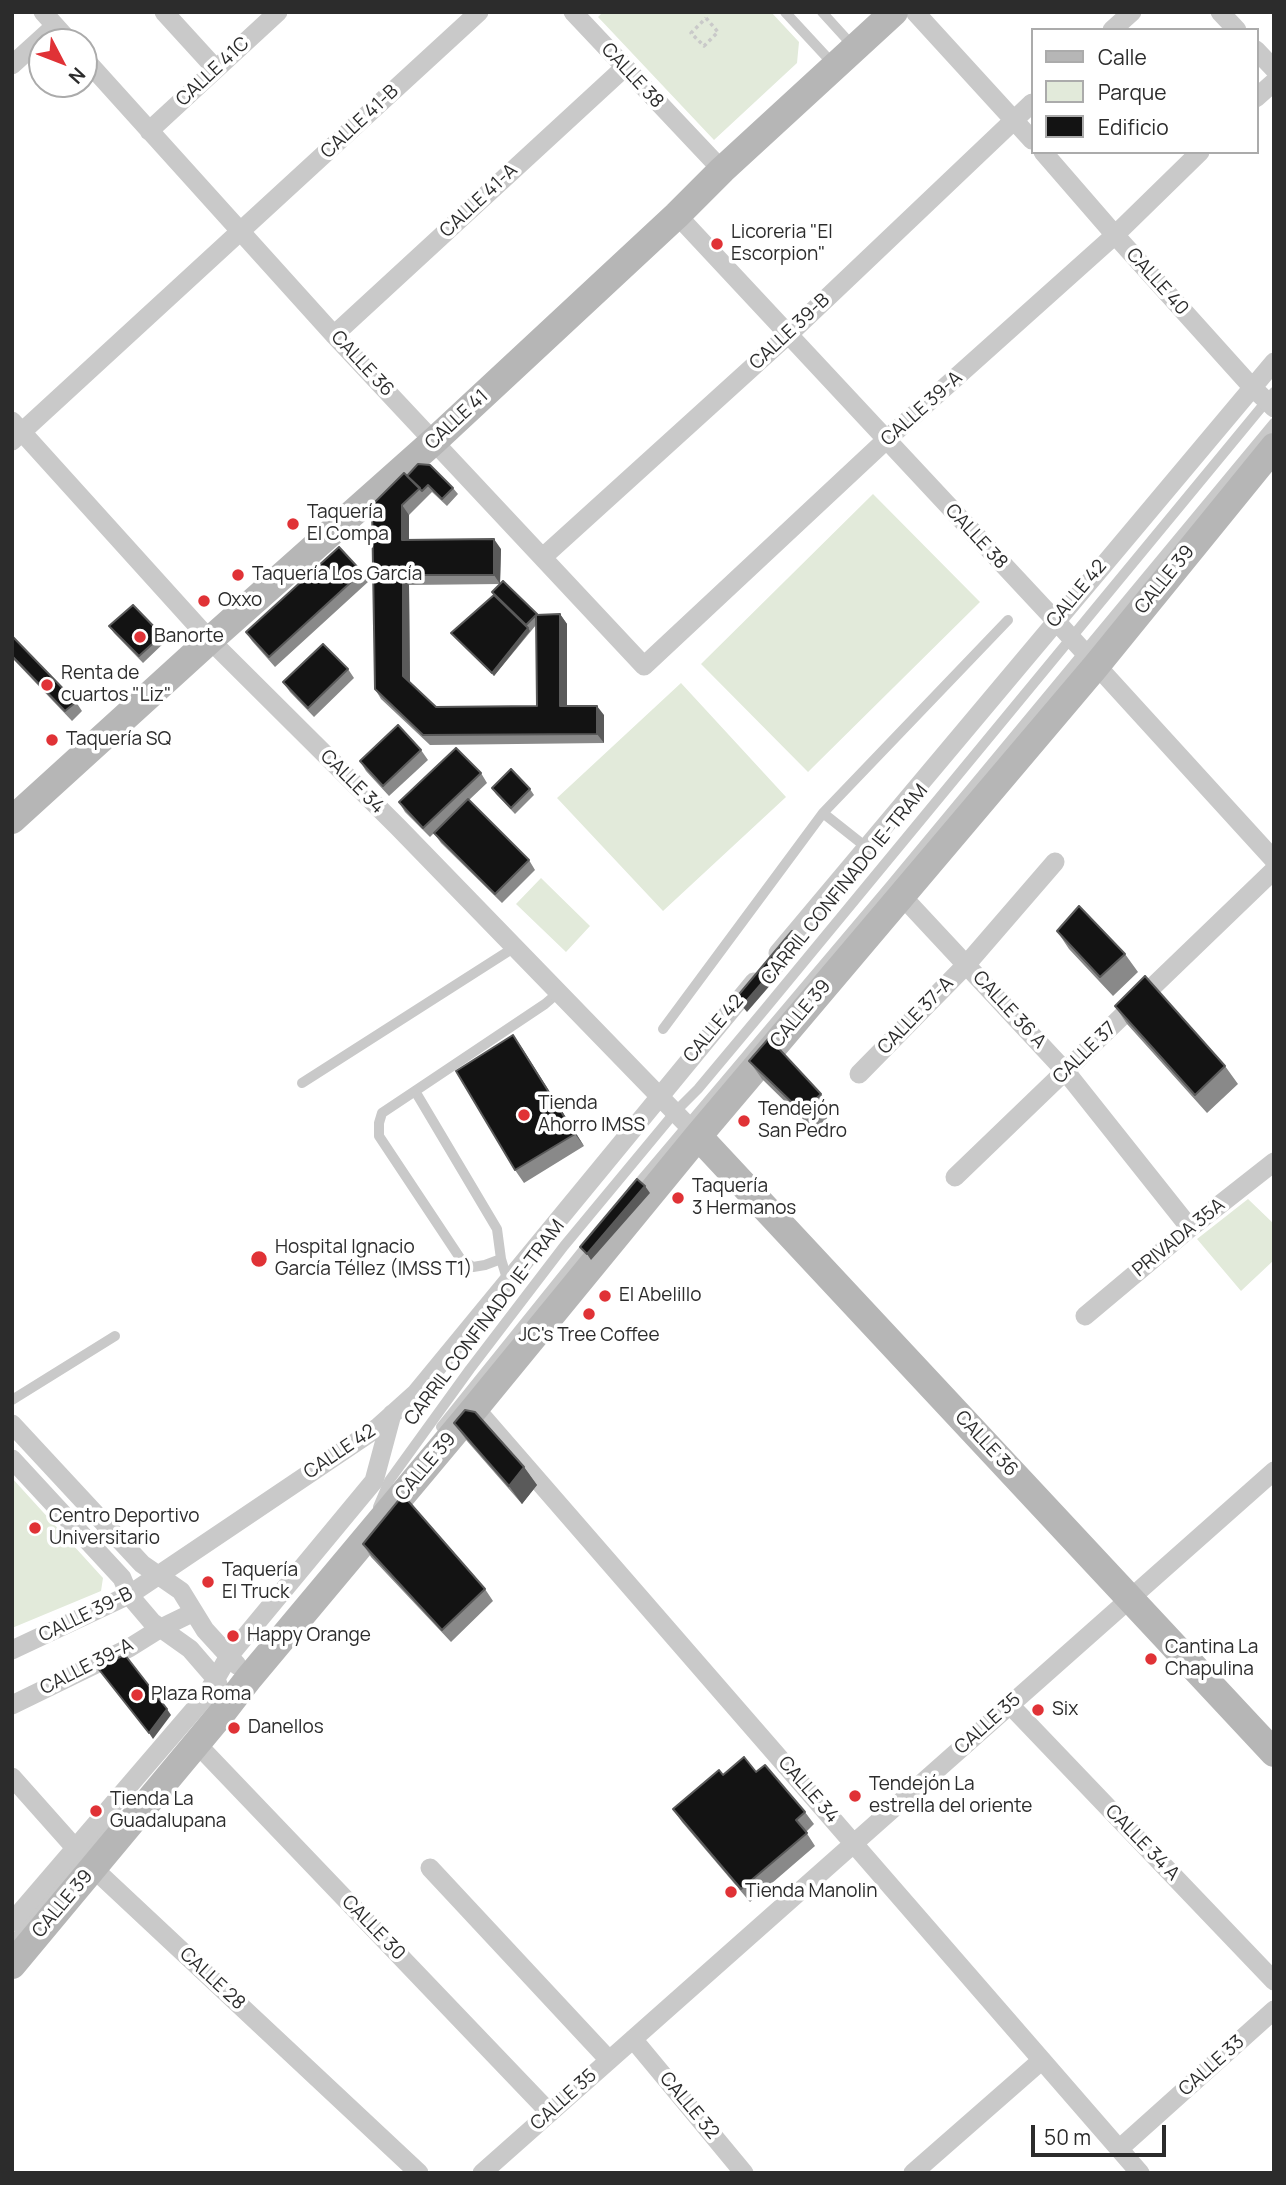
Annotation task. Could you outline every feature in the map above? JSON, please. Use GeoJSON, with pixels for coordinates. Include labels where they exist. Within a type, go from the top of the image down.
{"type":"FeatureCollection","features":[{"type":"Feature","properties":{"kind":"street"},"geometry":{"type":"LineString","coordinates":[[163,12],[216,69]]}},
{"type":"Feature","properties":{"kind":"street","name":"CALLE 41C"},"geometry":{"type":"LineString","coordinates":[[149,131],[278,12]]}},
{"type":"Feature","properties":{"kind":"street","name":"CALLE 41-B"},"geometry":{"type":"LineString","coordinates":[[240,232],[479,12]]}},
{"type":"Feature","properties":{"kind":"street","name":"CALLE 38"},"geometry":{"type":"LineString","coordinates":[[573,12],[722,170]]}},
{"type":"Feature","properties":{"kind":"street","name":"CALLE 41"},"geometry":{"type":"LineString","coordinates":[[12,820],[435,441],[894,12]]}},
{"type":"Feature","properties":{"kind":"street"},"geometry":{"type":"LineString","coordinates":[[915,12],[1030,138]]}},
{"type":"Feature","properties":{"kind":"street"},"geometry":{"type":"LineString","coordinates":[[1114,28],[1132,12]]}},
{"type":"Feature","properties":{"kind":"street"},"geometry":{"type":"LineString","coordinates":[[1220,12],[1235,28]]}},
{"type":"Feature","properties":{"kind":"street"},"geometry":{"type":"LineString","coordinates":[[12,65],[49,19]]}},
{"type":"Feature","properties":{"kind":"street"},"geometry":{"type":"LineString","coordinates":[[1258,52],[1274,69]]}},
{"type":"Feature","properties":{"kind":"street","name":"CALLE 41-A"},"geometry":{"type":"LineString","coordinates":[[334,335],[624,68]]}},
{"type":"Feature","properties":{"kind":"street","name":"CALLE 36"},"geometry":{"type":"LineString","coordinates":[[98,74],[334,335],[644,666]]}},
{"type":"Feature","properties":{"kind":"street"},"geometry":{"type":"LineString","coordinates":[[1258,97],[1274,82]]}},
{"type":"Feature","properties":{"kind":"street","name":"CALLE 39-B"},"geometry":{"type":"LineString","coordinates":[[543,557],[789,334],[1030,105]]}},
{"type":"Feature","properties":{"kind":"street","name":"CALLE 40"},"geometry":{"type":"LineString","coordinates":[[1045,154],[1251,386],[1271,401]]}},
{"type":"Feature","properties":{"kind":"street","name":"CALLE 39-A"},"geometry":{"type":"LineString","coordinates":[[644,666],[886,440],[1115,235],[1198,154]]}},
{"type":"Feature","properties":{"kind":"street","name":"CALLE 38"},"geometry":{"type":"LineString","coordinates":[[677,215],[1055,620],[1274,860]]}},
{"type":"Feature","properties":{"kind":"street"},"geometry":{"type":"LineString","coordinates":[[16,431],[240,232]]}},
{"type":"Feature","properties":{"kind":"street","name":"CALLE 42"},"geometry":{"type":"LineString","coordinates":[[158,1576],[377,1428],[416,1394],[509,1283],[659,1095],[1251,386],[1274,362]]}},
{"type":"Feature","properties":{"kind":"street","name":"CALLE 34"},"geometry":{"type":"LineString","coordinates":[[16,431],[210,640],[687,1124]]}},
{"type":"Feature","properties":{"kind":"street","name":"CALLE 39"},"geometry":{"type":"LineString","coordinates":[[12,1965],[84,1858],[205,1697],[230,1682],[275,1647],[475,1408],[687,1124],[901,895],[1083,652],[1274,447]]}},
{"type":"Feature","properties":{"kind":"street","name":"CALLE 37-A"},"geometry":{"type":"LineString","coordinates":[[859,1074],[965,965],[1055,862]]}},
{"type":"Feature","properties":{"kind":"street","name":"CALLE 37"},"geometry":{"type":"LineString","coordinates":[[955,1177],[1274,870]]}},
{"type":"Feature","properties":{"kind":"street","name":"CALLE 36 A"},"geometry":{"type":"LineString","coordinates":[[901,895],[1066,1072],[1190,1228]]}},
{"type":"Feature","properties":{"kind":"street","name":"CALLE 36"},"geometry":{"type":"LineString","coordinates":[[687,1124],[1274,1753]]}},
{"type":"Feature","properties":{"kind":"street","name":"PRIVADA 35A"},"geometry":{"type":"LineString","coordinates":[[1085,1317],[1190,1228],[1274,1162]]}},
{"type":"Feature","properties":{"kind":"street","name":"CALLE 34"},"geometry":{"type":"LineString","coordinates":[[475,1408],[1140,2173]]}},
{"type":"Feature","properties":{"kind":"street"},"geometry":{"type":"LineString","coordinates":[[230,1682],[374,1481],[392,1414]]}},
{"type":"Feature","properties":{"kind":"street"},"geometry":{"type":"LineString","coordinates":[[12,1424],[142,1564],[181,1591],[205,1630],[230,1682]]}},
{"type":"Feature","properties":{"kind":"street"},"geometry":{"type":"LineString","coordinates":[[12,1459],[122,1578],[129,1595],[152,1622],[230,1682]]}},
{"type":"Feature","properties":{"kind":"street","name":"CALLE 35"},"geometry":{"type":"LineString","coordinates":[[482,2173],[1274,1471]]}},
{"type":"Feature","properties":{"kind":"street","name":"CALLE 39-B"},"geometry":{"type":"LineString","coordinates":[[12,1650],[129,1595],[158,1576]]}},
{"type":"Feature","properties":{"kind":"street","name":"CALLE 39-A"},"geometry":{"type":"LineString","coordinates":[[12,1705],[129,1648],[194,1612]]}},
{"type":"Feature","properties":{"kind":"street","name":"CALLE 39"},"geometry":{"type":"LineString","coordinates":[[12,1922],[84,1858],[197,1744],[230,1682]]}},
{"type":"Feature","properties":{"kind":"street","name":"CALLE 34 A"},"geometry":{"type":"LineString","coordinates":[[1010,1705],[1274,1981]]}},
{"type":"Feature","properties":{"kind":"street","name":"CALLE 30"},"geometry":{"type":"LineString","coordinates":[[197,1744],[550,2113]]}},
{"type":"Feature","properties":{"kind":"street","name":"CALLE 28"},"geometry":{"type":"LineString","coordinates":[[12,1777],[84,1858],[419,2173]]}},
{"type":"Feature","properties":{"kind":"street"},"geometry":{"type":"LineString","coordinates":[[429,1868],[609,2060]]}},
{"type":"Feature","properties":{"kind":"street","name":"CALLE 33"},"geometry":{"type":"LineString","coordinates":[[1119,2149],[1274,2010]]}},
{"type":"Feature","properties":{"kind":"street","name":"CALLE 32"},"geometry":{"type":"LineString","coordinates":[[633,2039],[744,2173]]}},
{"type":"Feature","properties":{"kind":"street"},"geometry":{"type":"LineString","coordinates":[[913,2173],[1042,2060]]}},
{"type":"Feature","properties":{"kind":"lane"},"geometry":{"type":"LineString","coordinates":[[785,12],[845,57]]}},
{"type":"Feature","properties":{"kind":"lane"},"geometry":{"type":"LineString","coordinates":[[825,13],[845,57]]}},
{"type":"Feature","properties":{"kind":"lane","name":"CARRIL CONFINADO IE-TRAM"},"geometry":{"type":"LineString","coordinates":[[377,1507],[389,1481],[470,1368],[564,1246],[687,1124],[698,1089],[765,1009],[1083,652],[1271,401]]}},
{"type":"Feature","properties":{"kind":"lane","name":"CARRIL CONFINADO IE-TRAM"},"geometry":{"type":"LineString","coordinates":[[622,1203],[890,886],[1274,423]]}},
{"type":"Feature","properties":{"kind":"lane"},"geometry":{"type":"LineString","coordinates":[[663,1029],[823,813],[1008,620]]}},
{"type":"Feature","properties":{"kind":"lane"},"geometry":{"type":"LineString","coordinates":[[823,813],[866,847]]}},
{"type":"Feature","properties":{"kind":"lane"},"geometry":{"type":"LineString","coordinates":[[302,1083],[515,947]]}},
{"type":"Feature","properties":{"kind":"lane"},"geometry":{"type":"LineString","coordinates":[[501,1259],[473,1267],[460,1258],[379,1136],[379,1123],[382,1113],[559,992]]}},
{"type":"Feature","properties":{"kind":"lane"},"geometry":{"type":"LineString","coordinates":[[415,1091],[497,1229],[501,1259],[509,1283]]}},
{"type":"Feature","properties":{"kind":"lane","name":"CARRIL CONFINADO IE-TRAM"},"geometry":{"type":"LineString","coordinates":[[369,1517],[597,1234]]}},
{"type":"Feature","properties":{"kind":"lane"},"geometry":{"type":"LineString","coordinates":[[12,1400],[115,1336]]}},
{"type":"Feature","properties":{"kind":"lane"},"geometry":{"type":"LineString","coordinates":[[12,1942],[118,1816]]}},
{"type":"Feature","properties":{"kind":"path"},"geometry":{"type":"LineString","coordinates":[[706,19],[718,32],[704,46],[691,33],[706,19]]}},
{"type":"Feature","properties":{"kind":"green space"},"geometry":{"type":"Polygon","coordinates":[[[603,12],[771,12],[799,42],[797,63],[714,140],[598,17],[603,12]]]}},
{"type":"Feature","properties":{"kind":"green space"},"geometry":{"type":"Polygon","coordinates":[[[873,494],[980,602],[808,772],[701,664],[873,494]]]}},
{"type":"Feature","properties":{"kind":"green space"},"geometry":{"type":"Polygon","coordinates":[[[681,683],[786,797],[663,911],[557,798],[681,683]]]}},
{"type":"Feature","properties":{"kind":"green space"},"geometry":{"type":"Polygon","coordinates":[[[541,878],[590,926],[566,952],[516,904],[541,878]]]}},
{"type":"Feature","properties":{"kind":"green space"},"geometry":{"type":"Polygon","coordinates":[[[1248,1199],[1274,1224],[1274,1260],[1241,1291],[1197,1239],[1248,1199]]]}},
{"type":"Feature","properties":{"kind":"green space","name":"Centro Deportivo Universitario"},"geometry":{"type":"Polygon","coordinates":[[[12,1478],[103,1578],[101,1591],[12,1628],[12,1478]]]}},
{"type":"Feature","properties":{"kind":"building"},"geometry":{"type":"Polygon","coordinates":[[[418,464],[430,465],[453,488],[442,499],[428,485],[422,491],[407,476],[418,464]]]}},
{"type":"Feature","properties":{"kind":"building"},"geometry":{"type":"Polygon","coordinates":[[[404,473],[420,488],[402,505],[402,540],[494,539],[494,575],[403,575],[403,676],[436,707],[537,706],[536,615],[560,614],[560,706],[597,706],[597,734],[423,735],[375,689],[372,505],[404,473]]]}},
{"type":"Feature","properties":{"kind":"building"},"geometry":{"type":"Polygon","coordinates":[[[339,547],[362,572],[269,657],[246,632],[339,547]]]}},
{"type":"Feature","properties":{"kind":"building"},"geometry":{"type":"Polygon","coordinates":[[[503,581],[537,614],[526,625],[492,592],[503,581]]]}},
{"type":"Feature","properties":{"kind":"building"},"geometry":{"type":"Polygon","coordinates":[[[494,595],[528,628],[492,673],[451,633],[494,595]]]}},
{"type":"Feature","properties":{"kind":"building","name":"Banorte"},"geometry":{"type":"Polygon","coordinates":[[[133,605],[162,635],[139,656],[109,626],[133,605]]]}},
{"type":"Feature","properties":{"kind":"building","name":"Renta de cuartos \"Liz\""},"geometry":{"type":"Polygon","coordinates":[[[12,636],[76,702],[65,711],[12,656],[12,636]]]}},
{"type":"Feature","properties":{"kind":"building"},"geometry":{"type":"Polygon","coordinates":[[[323,644],[348,669],[308,708],[283,682],[323,644]]]}},
{"type":"Feature","properties":{"kind":"building"},"geometry":{"type":"Polygon","coordinates":[[[398,725],[421,750],[383,786],[360,761],[398,725]]]}},
{"type":"Feature","properties":{"kind":"building"},"geometry":{"type":"Polygon","coordinates":[[[456,748],[481,773],[423,828],[399,802],[456,748]]]}},
{"type":"Feature","properties":{"kind":"building"},"geometry":{"type":"Polygon","coordinates":[[[511,769],[530,789],[511,808],[492,788],[511,769]]]}},
{"type":"Feature","properties":{"kind":"building"},"geometry":{"type":"Polygon","coordinates":[[[468,799],[529,860],[495,894],[434,833],[468,799]]]}},
{"type":"Feature","properties":{"kind":"building"},"geometry":{"type":"Polygon","coordinates":[[[1079,906],[1125,954],[1100,977],[1057,931],[1079,906]]]}},
{"type":"Feature","properties":{"kind":"building"},"geometry":{"type":"Polygon","coordinates":[[[792,931],[801,938],[742,1006],[735,999],[792,931]]]}},
{"type":"Feature","properties":{"kind":"building"},"geometry":{"type":"Polygon","coordinates":[[[1145,976],[1225,1066],[1195,1095],[1115,1006],[1145,976]]]}},
{"type":"Feature","properties":{"kind":"building","name":"Tienda Ahorro IMSS"},"geometry":{"type":"Polygon","coordinates":[[[513,1035],[575,1134],[515,1170],[456,1071],[513,1035]]]}},
{"type":"Feature","properties":{"kind":"building"},"geometry":{"type":"Polygon","coordinates":[[[769,1038],[821,1094],[802,1112],[749,1061],[769,1038]]]}},
{"type":"Feature","properties":{"kind":"building"},"geometry":{"type":"Polygon","coordinates":[[[637,1179],[645,1186],[587,1254],[580,1247],[637,1179]]]}},
{"type":"Feature","properties":{"kind":"building"},"geometry":{"type":"Polygon","coordinates":[[[465,1410],[475,1412],[524,1467],[509,1486],[454,1423],[465,1410]]]}},
{"type":"Feature","properties":{"kind":"building"},"geometry":{"type":"Polygon","coordinates":[[[403,1495],[485,1589],[442,1630],[363,1544],[403,1495]]]}},
{"type":"Feature","properties":{"kind":"building","name":"Plaza Roma"},"geometry":{"type":"Polygon","coordinates":[[[125,1655],[167,1709],[149,1733],[97,1667],[125,1655]]]}},
{"type":"Feature","properties":{"kind":"building"},"geometry":{"type":"Polygon","coordinates":[[[744,1757],[756,1772],[765,1765],[805,1812],[796,1820],[807,1833],[741,1889],[673,1809],[719,1770],[723,1775],[744,1757]]]}},
{"type":"Feature","properties":{"kind":"place","name":"Licoreria \"El Escorpion\""},"geometry":{"type":"Point","coordinates":[717,244]}},
{"type":"Feature","properties":{"kind":"place","name":"Taquería El Compa"},"geometry":{"type":"Point","coordinates":[293,524]}},
{"type":"Feature","properties":{"kind":"place","name":"Taquería Los García"},"geometry":{"type":"Point","coordinates":[238,575]}},
{"type":"Feature","properties":{"kind":"place","name":"Oxxo"},"geometry":{"type":"Point","coordinates":[204,601]}},
{"type":"Feature","properties":{"kind":"place","name":"Banorte"},"geometry":{"type":"Point","coordinates":[140,637]}},
{"type":"Feature","properties":{"kind":"place","name":"Renta de cuartos \"Liz\""},"geometry":{"type":"Point","coordinates":[47,685]}},
{"type":"Feature","properties":{"kind":"place","name":"Taquería SQ"},"geometry":{"type":"Point","coordinates":[52,740]}},
{"type":"Feature","properties":{"kind":"place","name":"Tienda Ahorro IMSS"},"geometry":{"type":"Point","coordinates":[524,1115]}},
{"type":"Feature","properties":{"kind":"place","name":"Tendejón San Pedro"},"geometry":{"type":"Point","coordinates":[744,1121]}},
{"type":"Feature","properties":{"kind":"place","name":"Taquería 3 Hermanos"},"geometry":{"type":"Point","coordinates":[678,1198]}},
{"type":"Feature","properties":{"kind":"place","name":"Hospital Ignacio García Téllez (IMSS T1)"},"geometry":{"type":"Point","coordinates":[259,1259]}},
{"type":"Feature","properties":{"kind":"place","name":"El Abelillo"},"geometry":{"type":"Point","coordinates":[605,1296]}},
{"type":"Feature","properties":{"kind":"place","name":"JC's Tree Coffee"},"geometry":{"type":"Point","coordinates":[589,1314]}},
{"type":"Feature","properties":{"kind":"place","name":"Centro Deportivo Universitario"},"geometry":{"type":"Point","coordinates":[35,1528]}},
{"type":"Feature","properties":{"kind":"place","name":"Taquería El Truck"},"geometry":{"type":"Point","coordinates":[208,1582]}},
{"type":"Feature","properties":{"kind":"place","name":"Happy Orange"},"geometry":{"type":"Point","coordinates":[233,1636]}},
{"type":"Feature","properties":{"kind":"place","name":"Cantina La Chapulina"},"geometry":{"type":"Point","coordinates":[1151,1659]}},
{"type":"Feature","properties":{"kind":"place","name":"Plaza Roma"},"geometry":{"type":"Point","coordinates":[137,1695]}},
{"type":"Feature","properties":{"kind":"place","name":"Six"},"geometry":{"type":"Point","coordinates":[1038,1710]}},
{"type":"Feature","properties":{"kind":"place","name":"Danellos"},"geometry":{"type":"Point","coordinates":[234,1728]}},
{"type":"Feature","properties":{"kind":"place","name":"Tendejón La estrella del oriente"},"geometry":{"type":"Point","coordinates":[855,1796]}},
{"type":"Feature","properties":{"kind":"place","name":"Tienda La Guadalupana"},"geometry":{"type":"Point","coordinates":[96,1811]}},
{"type":"Feature","properties":{"kind":"place","name":"Tienda Manolin"},"geometry":{"type":"Point","coordinates":[731,1892]}}]}
